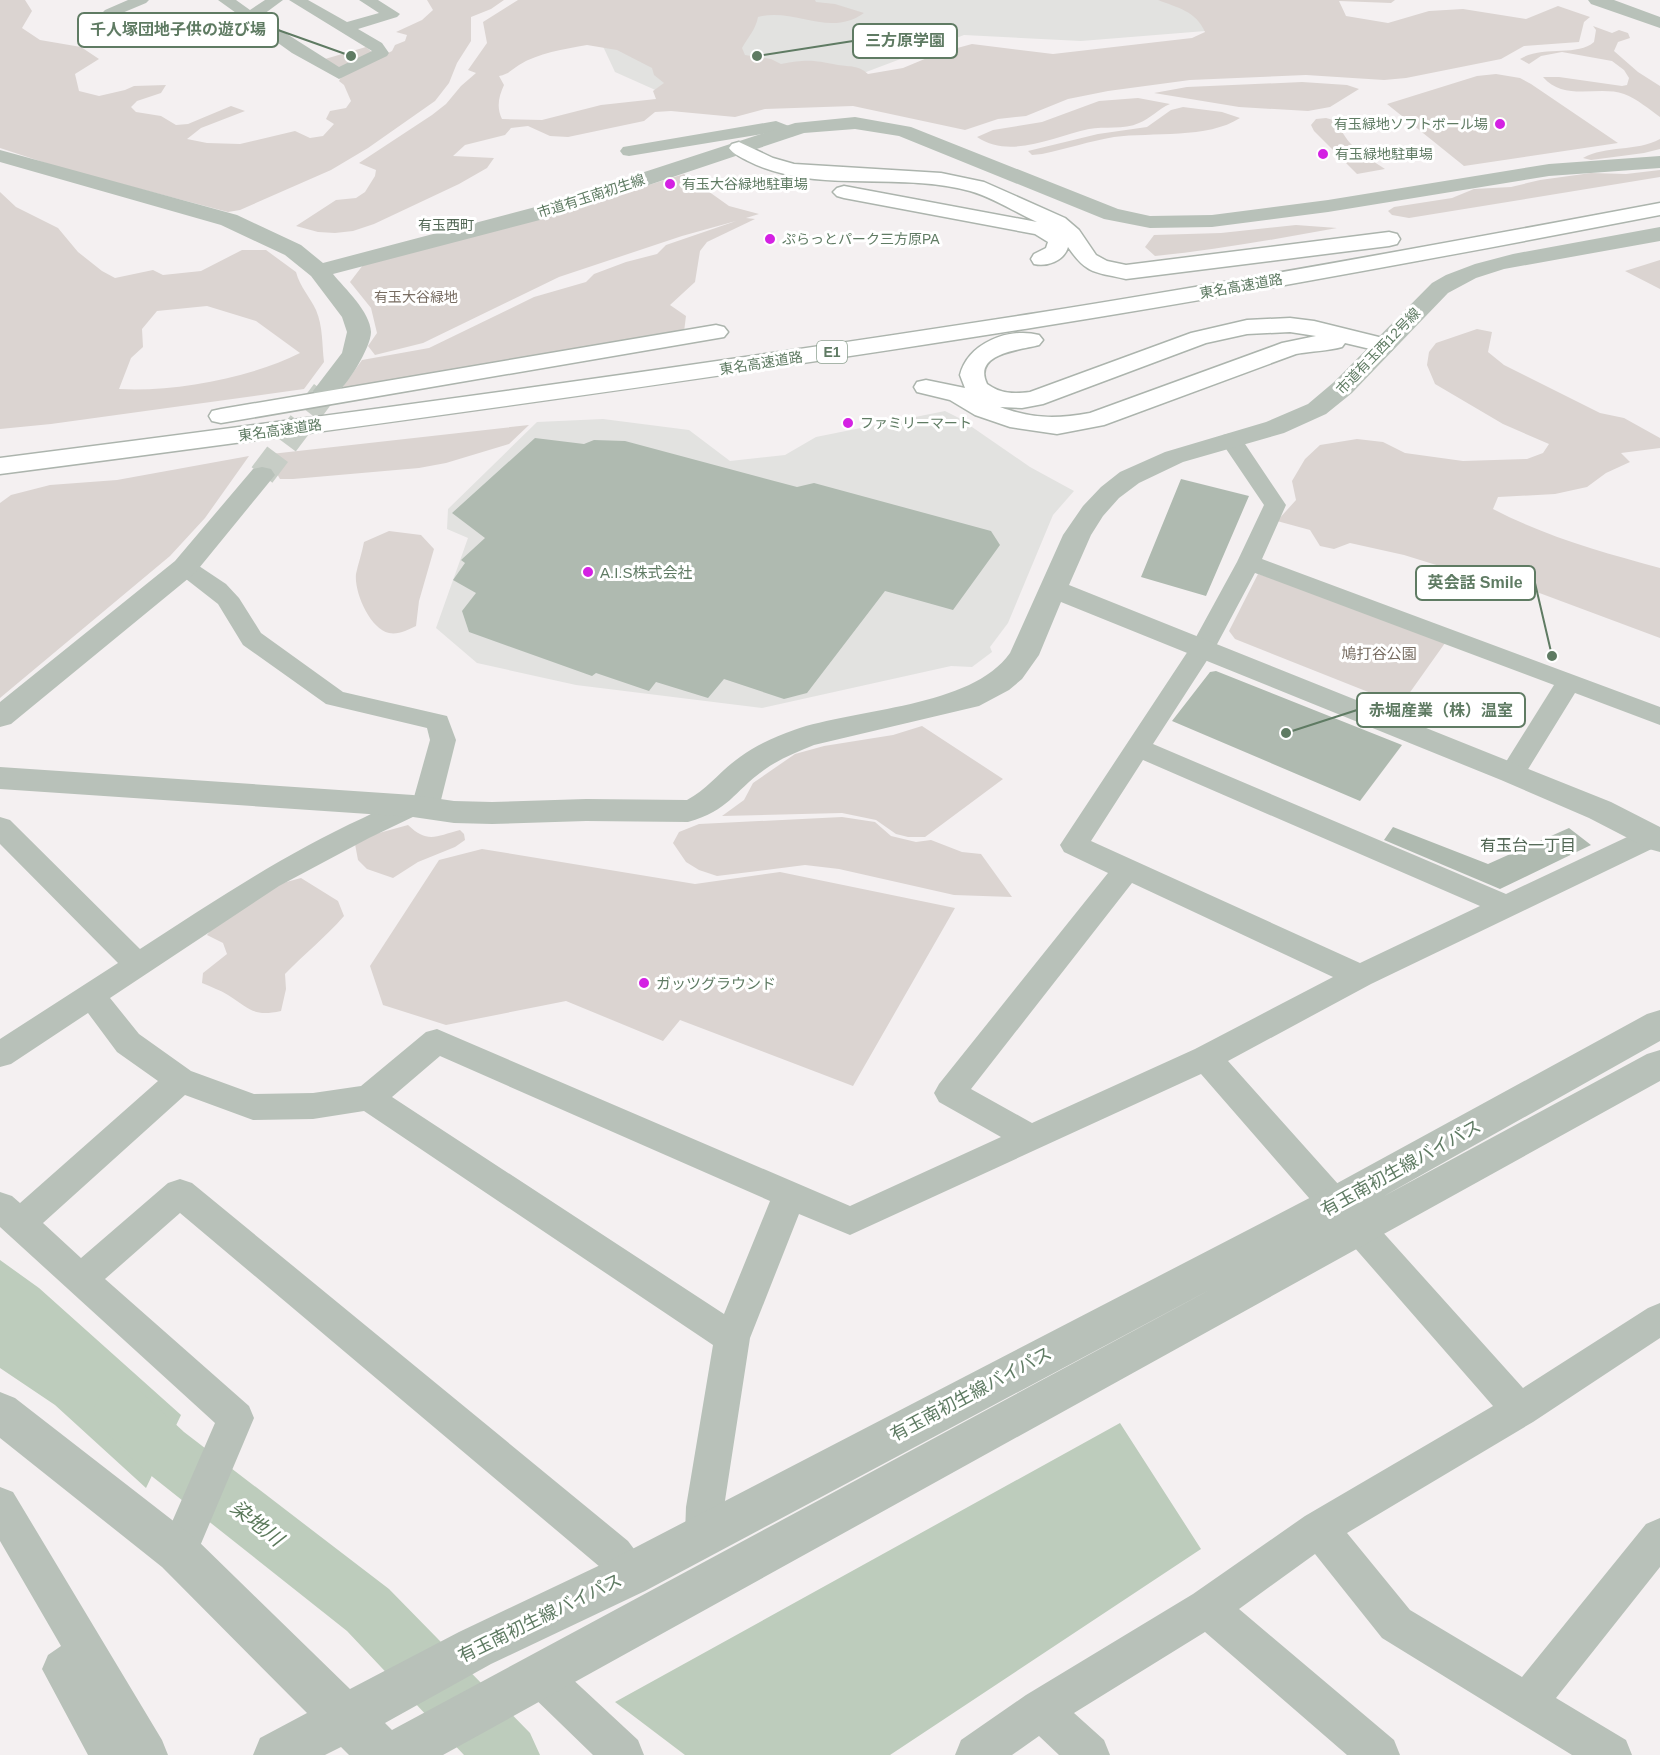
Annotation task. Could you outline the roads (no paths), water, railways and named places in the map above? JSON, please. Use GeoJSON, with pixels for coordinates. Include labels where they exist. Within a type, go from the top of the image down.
{"type":"FeatureCollection","features":[{"type":"Feature","properties":{"kind":"highway"},"geometry":{"type":"LineString","coordinates":[[732,150],[792,170],[941,179],[977,186],[1032,209],[1057,223],[1071,235],[1088,260],[1100,266],[1126,272],[1470,237]]}},
{"type":"Feature","properties":{"kind":"highway"},"geometry":{"type":"LineString","coordinates":[[732,150],[757,170],[791,181],[1041,229],[1057,237],[1059,242],[1056,252],[1042,259]]}},
{"type":"Feature","properties":{"kind":"highway","name":"東名高速道路"},"geometry":{"type":"LineString","coordinates":[[0,466],[175,444],[769,361],[1192,294],[1470,237],[1660,193]]}},
{"type":"Feature","properties":{"kind":"highway","name":"東名高速道路"},"geometry":{"type":"LineString","coordinates":[[0,449],[625,366],[1660,209]]}},
{"type":"Feature","properties":{"kind":"highway"},"geometry":{"type":"LineString","coordinates":[[1379,349],[1314,328],[1290,325],[1247,327],[1199,338],[1034,399],[1018,401],[1002,400],[978,390],[973,382],[972,370],[976,360],[1003,344],[1185,309],[1470,237]]}},
{"type":"Feature","properties":{"kind":"highway"},"geometry":{"type":"LineString","coordinates":[[118,434],[716,332]]}},
{"type":"Feature","properties":{"kind":"highway"},"geometry":{"type":"LineString","coordinates":[[926,387],[958,394],[984,410],[1019,422],[1057,426],[1095,420],[1307,343],[1337,342],[1379,349]]}},
{"type":"Feature","properties":{"kind":"highway"},"geometry":{"type":"LineString","coordinates":[[175,444],[537,409],[592,407]]}},
{"type":"Feature","properties":{"kind":"street"},"geometry":{"type":"LineString","coordinates":[[110,13],[141,0]]}},
{"type":"Feature","properties":{"kind":"street"},"geometry":{"type":"LineString","coordinates":[[226,0],[298,50],[339,74],[381,53],[376,46],[297,0]]}},
{"type":"Feature","properties":{"kind":"street"},"geometry":{"type":"LineString","coordinates":[[251,16],[275,0]]}},
{"type":"Feature","properties":{"kind":"street"},"geometry":{"type":"LineString","coordinates":[[344,28],[392,14],[367,0]]}},
{"type":"Feature","properties":{"kind":"street"},"geometry":{"type":"LineString","coordinates":[[1597,0],[1660,23]]}},
{"type":"Feature","properties":{"kind":"street","name":"市道有玉南初生線"},"geometry":{"type":"LineString","coordinates":[[319,271],[550,210],[788,132],[828,124],[873,124],[904,131],[1112,214],[1150,222],[1187,224],[1328,206],[1550,170],[1660,162]]}},
{"type":"Feature","properties":{"kind":"street"},"geometry":{"type":"LineString","coordinates":[[629,151],[776,126],[788,132]]}},
{"type":"Feature","properties":{"kind":"street"},"geometry":{"type":"LineString","coordinates":[[0,156],[229,220],[280,242],[319,271],[354,317],[358,332],[354,354],[325,392]]}},
{"type":"Feature","properties":{"kind":"street","name":"市道有玉西12号線"},"geometry":{"type":"LineString","coordinates":[[1054,589],[1082,527],[1104,496],[1156,464],[1180,454],[1279,427],[1316,409],[1340,392],[1440,288],[1466,274],[1534,256],[1660,234]]}},
{"type":"Feature","properties":{"kind":"street"},"geometry":{"type":"LineString","coordinates":[[1231,440],[1275,506],[1249,562],[1202,648],[1074,845],[1360,976]]}},
{"type":"Feature","properties":{"kind":"street"},"geometry":{"type":"LineString","coordinates":[[0,717],[185,567],[262,475]]}},
{"type":"Feature","properties":{"kind":"street"},"geometry":{"type":"LineString","coordinates":[[1249,562],[1660,716]]}},
{"type":"Feature","properties":{"kind":"street"},"geometry":{"type":"LineString","coordinates":[[0,1054],[269,879],[358,831],[419,807],[443,740],[438,722],[345,702],[325,693],[252,639],[243,630],[228,599],[185,567]]}},
{"type":"Feature","properties":{"kind":"street"},"geometry":{"type":"LineString","coordinates":[[0,778],[492,813],[586,810],[688,811],[703,807],[724,792],[749,766],[768,752],[838,729],[937,708],[968,699],[987,690],[1012,672],[1024,655],[1054,589],[1512,773],[1600,810],[1656,839]]}},
{"type":"Feature","properties":{"kind":"street"},"geometry":{"type":"LineString","coordinates":[[1512,773],[1569,682]]}},
{"type":"Feature","properties":{"kind":"street"},"geometry":{"type":"LineString","coordinates":[[1138,748],[1509,907]]}},
{"type":"Feature","properties":{"kind":"street"},"geometry":{"type":"LineString","coordinates":[[0,827],[138,965]]}},
{"type":"Feature","properties":{"kind":"street"},"geometry":{"type":"LineString","coordinates":[[91,995],[128,1043],[180,1080],[253,1107],[313,1106],[369,1098],[437,1041],[850,1221],[1206,1058],[1360,976],[1656,839]]}},
{"type":"Feature","properties":{"kind":"street"},"geometry":{"type":"LineString","coordinates":[[1031,1138],[950,1093],[1127,869]]}},
{"type":"Feature","properties":{"kind":"street","name":"有玉南初生線バイパス"},"geometry":{"type":"LineString","coordinates":[[398,1751],[529,1682],[1347,1217],[1660,1024]]}},
{"type":"Feature","properties":{"kind":"street"},"geometry":{"type":"LineString","coordinates":[[1206,1058],[1520,1410]]}},
{"type":"Feature","properties":{"kind":"street","name":"有玉南初生線バイパス"},"geometry":{"type":"LineString","coordinates":[[277,1755],[475,1648],[629,1575],[704,1534],[1660,1064]]}},
{"type":"Feature","properties":{"kind":"street"},"geometry":{"type":"LineString","coordinates":[[178,1552],[236,1418],[9,1215],[180,1080]]}},
{"type":"Feature","properties":{"kind":"street"},"geometry":{"type":"LineString","coordinates":[[369,1098],[732,1338]]}},
{"type":"Feature","properties":{"kind":"street"},"geometry":{"type":"LineString","coordinates":[[80,1280],[180,1193],[614,1554],[629,1575]]}},
{"type":"Feature","properties":{"kind":"street"},"geometry":{"type":"LineString","coordinates":[[704,1534],[705,1507],[732,1338],[790,1194]]}},
{"type":"Feature","properties":{"kind":"street"},"geometry":{"type":"LineString","coordinates":[[976,1755],[1041,1710],[1207,1608],[1319,1529],[1520,1410],[1660,1320]]}},
{"type":"Feature","properties":{"kind":"street"},"geometry":{"type":"LineString","coordinates":[[0,1412],[178,1552],[359,1711],[398,1751]]}},
{"type":"Feature","properties":{"kind":"street"},"geometry":{"type":"LineString","coordinates":[[0,1505],[147,1755]]}},
{"type":"Feature","properties":{"kind":"street"},"geometry":{"type":"LineString","coordinates":[[1319,1529],[1396,1624],[1611,1755]]}},
{"type":"Feature","properties":{"kind":"street"},"geometry":{"type":"LineString","coordinates":[[1527,1703],[1660,1537]]}},
{"type":"Feature","properties":{"kind":"street"},"geometry":{"type":"LineString","coordinates":[[1207,1608],[1379,1755]]}},
{"type":"Feature","properties":{"kind":"street"},"geometry":{"type":"LineString","coordinates":[[87,1652],[62,1669],[111,1755]]}},
{"type":"Feature","properties":{"kind":"street"},"geometry":{"type":"LineString","coordinates":[[529,1682],[622,1755]]}},
{"type":"Feature","properties":{"kind":"street"},"geometry":{"type":"LineString","coordinates":[[1041,1710],[1089,1755]]}},
{"type":"Feature","properties":{"kind":"waterway","name":"染地川"},"geometry":{"type":"LineString","coordinates":[[121,1410],[164,1451],[368,1610],[508,1755]]}},
{"type":"Feature","properties":{"kind":"tunnel"},"geometry":{"type":"LineString","coordinates":[[262,475],[325,391]]}},
{"type":"Feature","properties":{"kind":"place","name":"千人塚団地子供の遊び場"},"geometry":{"type":"Point","coordinates":[351,56]}},
{"type":"Feature","properties":{"kind":"place","name":"三方原学園"},"geometry":{"type":"Point","coordinates":[757,56]}},
{"type":"Feature","properties":{"kind":"place","name":"有玉緑地ソフトボール場"},"geometry":{"type":"Point","coordinates":[1500,124]}},
{"type":"Feature","properties":{"kind":"place","name":"有玉緑地駐車場"},"geometry":{"type":"Point","coordinates":[1323,154]}},
{"type":"Feature","properties":{"kind":"place","name":"有玉大谷緑地駐車場"},"geometry":{"type":"Point","coordinates":[670,184]}},
{"type":"Feature","properties":{"kind":"place","name":"ぷらっとパーク三方原PA"},"geometry":{"type":"Point","coordinates":[770,239]}},
{"type":"Feature","properties":{"kind":"place","name":"ファミリーマート"},"geometry":{"type":"Point","coordinates":[848,423]}},
{"type":"Feature","properties":{"kind":"place","name":"A.I.S株式会社"},"geometry":{"type":"Point","coordinates":[588,572]}},
{"type":"Feature","properties":{"kind":"place","name":"英会話 Smile"},"geometry":{"type":"Point","coordinates":[1552,656]}},
{"type":"Feature","properties":{"kind":"place","name":"赤堀産業（株）温室"},"geometry":{"type":"Point","coordinates":[1286,733]}},
{"type":"Feature","properties":{"kind":"place","name":"ガッツグラウンド"},"geometry":{"type":"Point","coordinates":[644,983]}},
{"type":"Feature","properties":{"kind":"district","name":"有玉西町"},"geometry":{"type":"Point","coordinates":[446,225]}},
{"type":"Feature","properties":{"kind":"district","name":"有玉台一丁目"},"geometry":{"type":"Point","coordinates":[1528,845]}},
{"type":"Feature","properties":{"kind":"park label","name":"有玉大谷緑地"},"geometry":{"type":"Point","coordinates":[416,297]}},
{"type":"Feature","properties":{"kind":"park label","name":"鳩打谷公園"},"geometry":{"type":"Point","coordinates":[1379,653]}}]}
